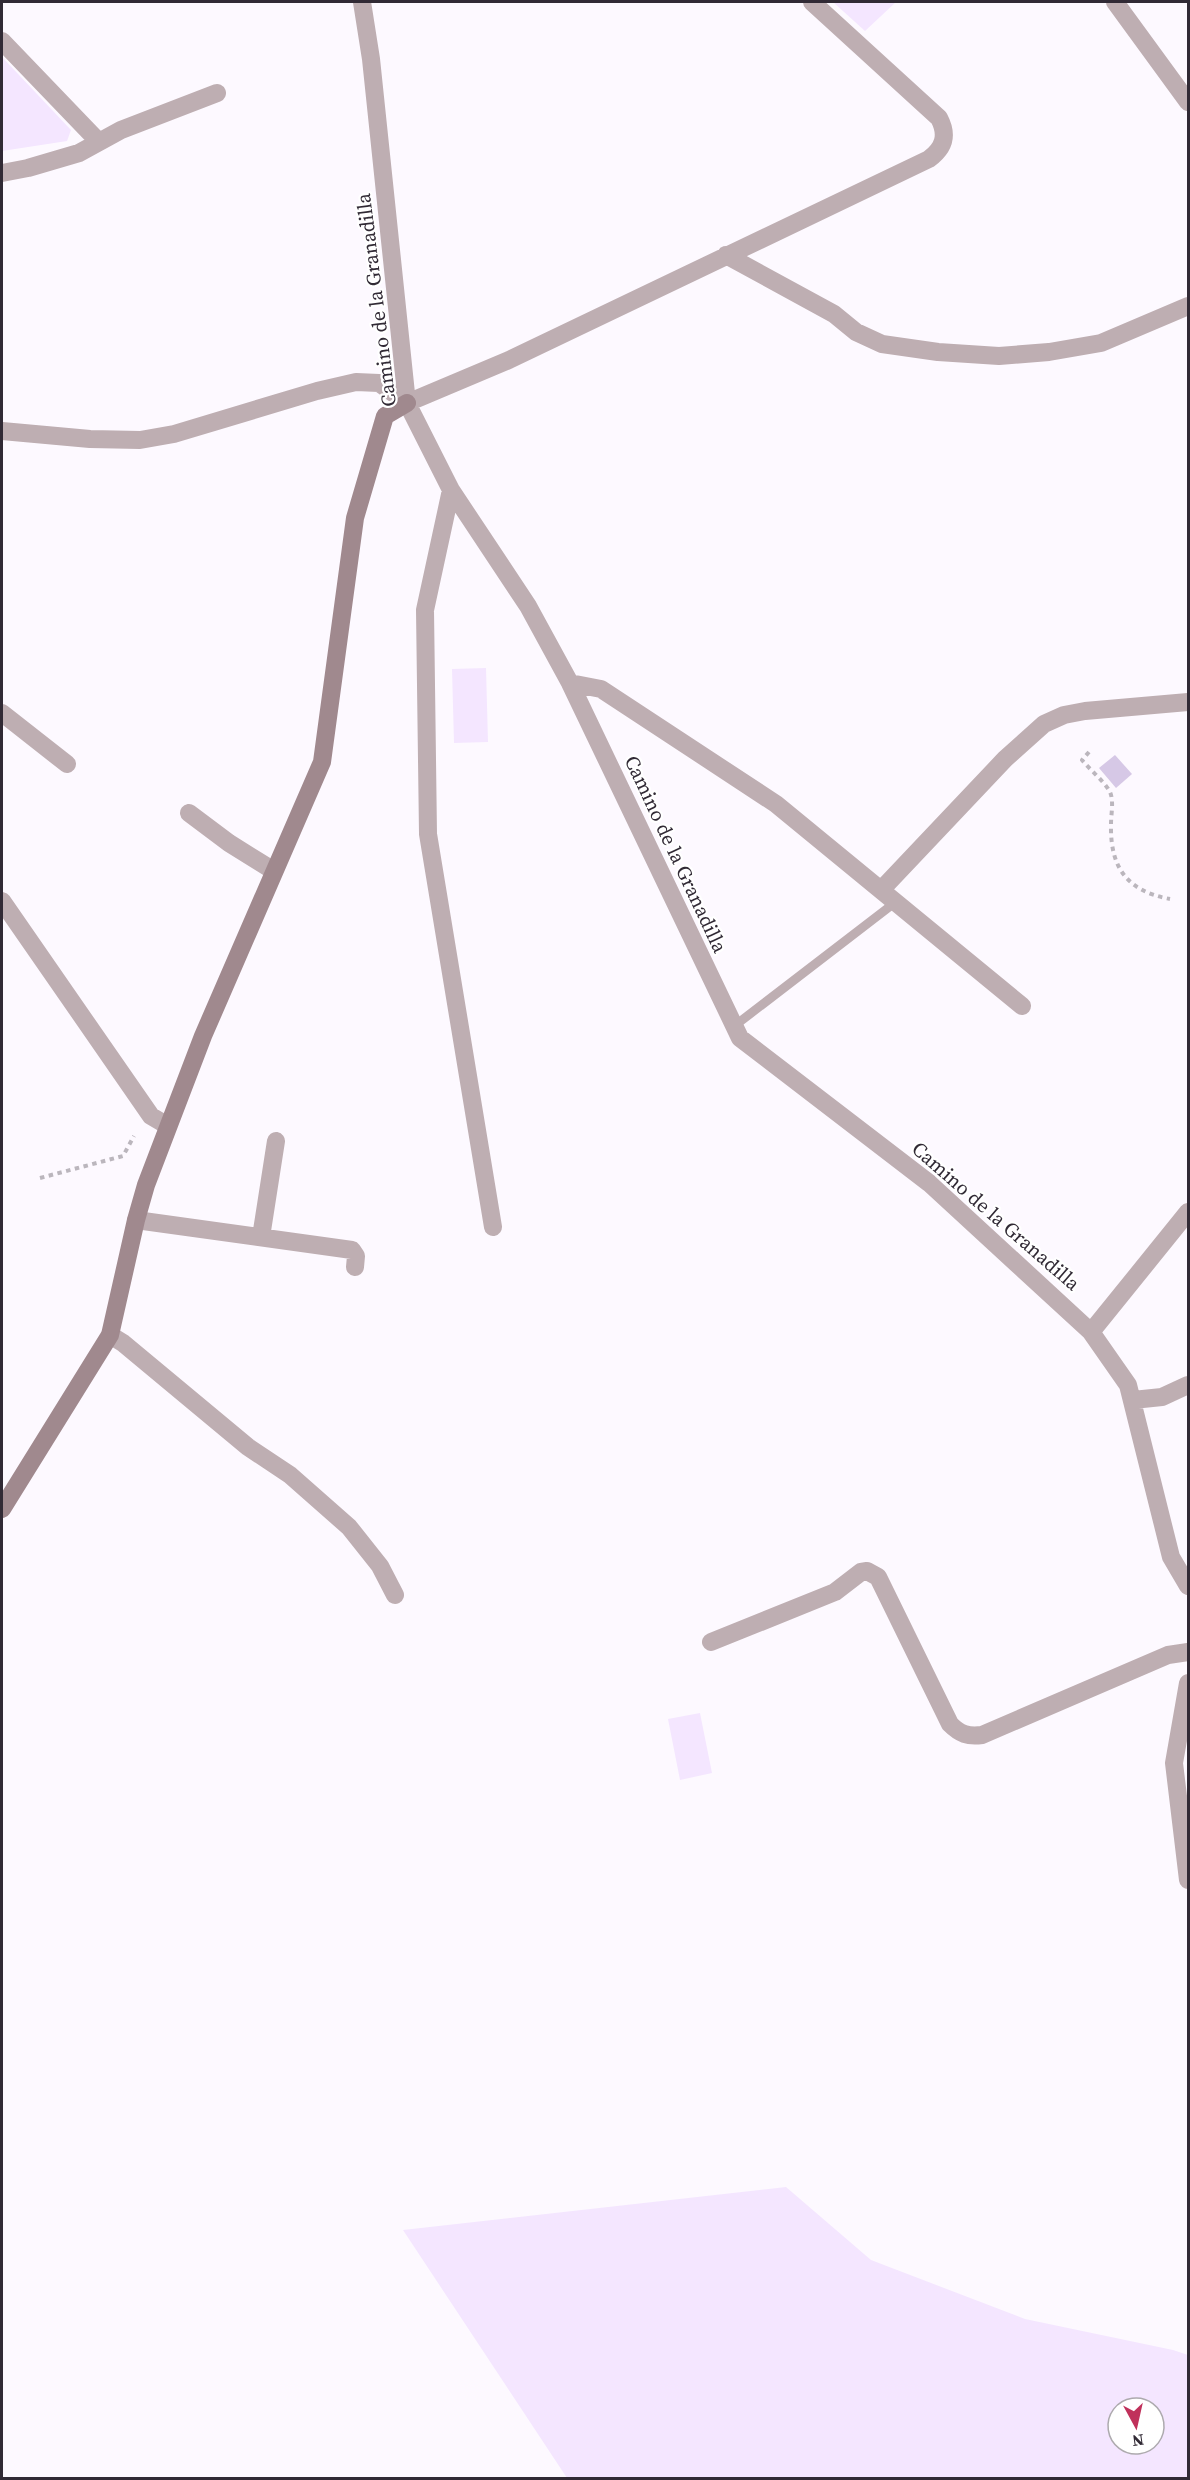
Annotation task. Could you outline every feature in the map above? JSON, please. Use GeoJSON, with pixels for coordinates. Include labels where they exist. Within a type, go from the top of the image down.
{"type":"FeatureCollection","features":[{"type":"Feature","properties":{"kind":"street","name":"Camino de la Granadilla"},"geometry":{"type":"LineString","coordinates":[[363,2],[407,403],[451,490],[528,606],[570,683],[740,1038],[929,1184],[1091,1332],[1128,1385],[1171,1557],[1188,1586]]}},
{"type":"Feature","properties":{"kind":"street"},"geometry":{"type":"LineString","coordinates":[[2,1509],[110,1335],[135,1220],[146,1185],[203,1036],[321,762],[355,518],[386,416],[407,403],[509,360],[929,159],[942,146],[945,136],[939,118],[812,2]]}},
{"type":"Feature","properties":{"kind":"street"},"geometry":{"type":"LineString","coordinates":[[1115,2],[1188,102]]}},
{"type":"Feature","properties":{"kind":"street"},"geometry":{"type":"LineString","coordinates":[[2,41],[99,142]]}},
{"type":"Feature","properties":{"kind":"street"},"geometry":{"type":"LineString","coordinates":[[2,172],[28,168],[79,153],[144,120],[217,93]]}},
{"type":"Feature","properties":{"kind":"street"},"geometry":{"type":"LineString","coordinates":[[726,255],[834,314],[856,332],[882,344],[938,352],[999,356],[1049,352],[1101,343],[1188,306]]}},
{"type":"Feature","properties":{"kind":"street"},"geometry":{"type":"LineString","coordinates":[[2,431],[90,439],[140,440],[174,434],[317,391],[356,382],[379,383],[407,403]]}},
{"type":"Feature","properties":{"kind":"street"},"geometry":{"type":"LineString","coordinates":[[451,490],[425,610],[428,834],[493,1227]]}},
{"type":"Feature","properties":{"kind":"street"},"geometry":{"type":"LineString","coordinates":[[570,683],[601,689],[776,804],[897,901],[1022,1006]]}},
{"type":"Feature","properties":{"kind":"street"},"geometry":{"type":"LineString","coordinates":[[882,889],[1005,759],[1044,724],[1064,715],[1085,711],[1188,702]]}},
{"type":"Feature","properties":{"kind":"street"},"geometry":{"type":"LineString","coordinates":[[2,713],[67,764]]}},
{"type":"Feature","properties":{"kind":"street"},"geometry":{"type":"LineString","coordinates":[[189,813],[229,843],[274,871]]}},
{"type":"Feature","properties":{"kind":"street"},"geometry":{"type":"LineString","coordinates":[[2,901],[151,1116],[168,1126]]}},
{"type":"Feature","properties":{"kind":"street"},"geometry":{"type":"LineString","coordinates":[[261,1237],[276,1141]]}},
{"type":"Feature","properties":{"kind":"street"},"geometry":{"type":"LineString","coordinates":[[1091,1332],[1188,1212]]}},
{"type":"Feature","properties":{"kind":"street"},"geometry":{"type":"LineString","coordinates":[[135,1220],[352,1250],[356,1256],[356,1267]]}},
{"type":"Feature","properties":{"kind":"street"},"geometry":{"type":"LineString","coordinates":[[110,1335],[123,1343],[248,1447],[290,1475],[349,1527],[380,1566],[395,1595]]}},
{"type":"Feature","properties":{"kind":"street"},"geometry":{"type":"LineString","coordinates":[[1133,1400],[1162,1397],[1188,1385]]}},
{"type":"Feature","properties":{"kind":"street"},"geometry":{"type":"LineString","coordinates":[[711,1642],[835,1592],[855,1574],[867,1571],[878,1577],[950,1724],[956,1731],[973,1736],[982,1735],[1168,1655],[1188,1652]]}},
{"type":"Feature","properties":{"kind":"street"},"geometry":{"type":"LineString","coordinates":[[1188,1683],[1174,1762],[1188,1880]]}},
{"type":"Feature","properties":{"kind":"lane"},"geometry":{"type":"LineString","coordinates":[[733,1027],[897,901]]}},
{"type":"Feature","properties":{"kind":"path"},"geometry":{"type":"LineString","coordinates":[[1089,752],[1082,760],[1110,792],[1112,805],[1110,838],[1114,857],[1130,882],[1139,891],[1170,899]]}},
{"type":"Feature","properties":{"kind":"path"},"geometry":{"type":"LineString","coordinates":[[40,1179],[123,1156],[134,1136]]}},
{"type":"Feature","properties":{"kind":"shaded area"},"geometry":{"type":"Polygon","coordinates":[[[833,2],[896,2],[865,31],[833,2]]]}},
{"type":"Feature","properties":{"kind":"shaded area"},"geometry":{"type":"Polygon","coordinates":[[[2,57],[71,130],[67,141],[2,151],[2,57]]]}},
{"type":"Feature","properties":{"kind":"shaded area"},"geometry":{"type":"Polygon","coordinates":[[[486,668],[488,742],[454,743],[452,669],[486,668]]]}},
{"type":"Feature","properties":{"kind":"shaded area"},"geometry":{"type":"Polygon","coordinates":[[[700,1713],[712,1773],[680,1780],[668,1719],[700,1713]]]}},
{"type":"Feature","properties":{"kind":"shaded area"},"geometry":{"type":"Polygon","coordinates":[[[786,2187],[871,2260],[1025,2319],[1188,2355],[1188,2478],[567,2478],[403,2230],[786,2187]]]}},
{"type":"Feature","properties":{"kind":"building"},"geometry":{"type":"Polygon","coordinates":[[[1115,755],[1132,774],[1116,788],[1099,768],[1115,755]]]}}]}
